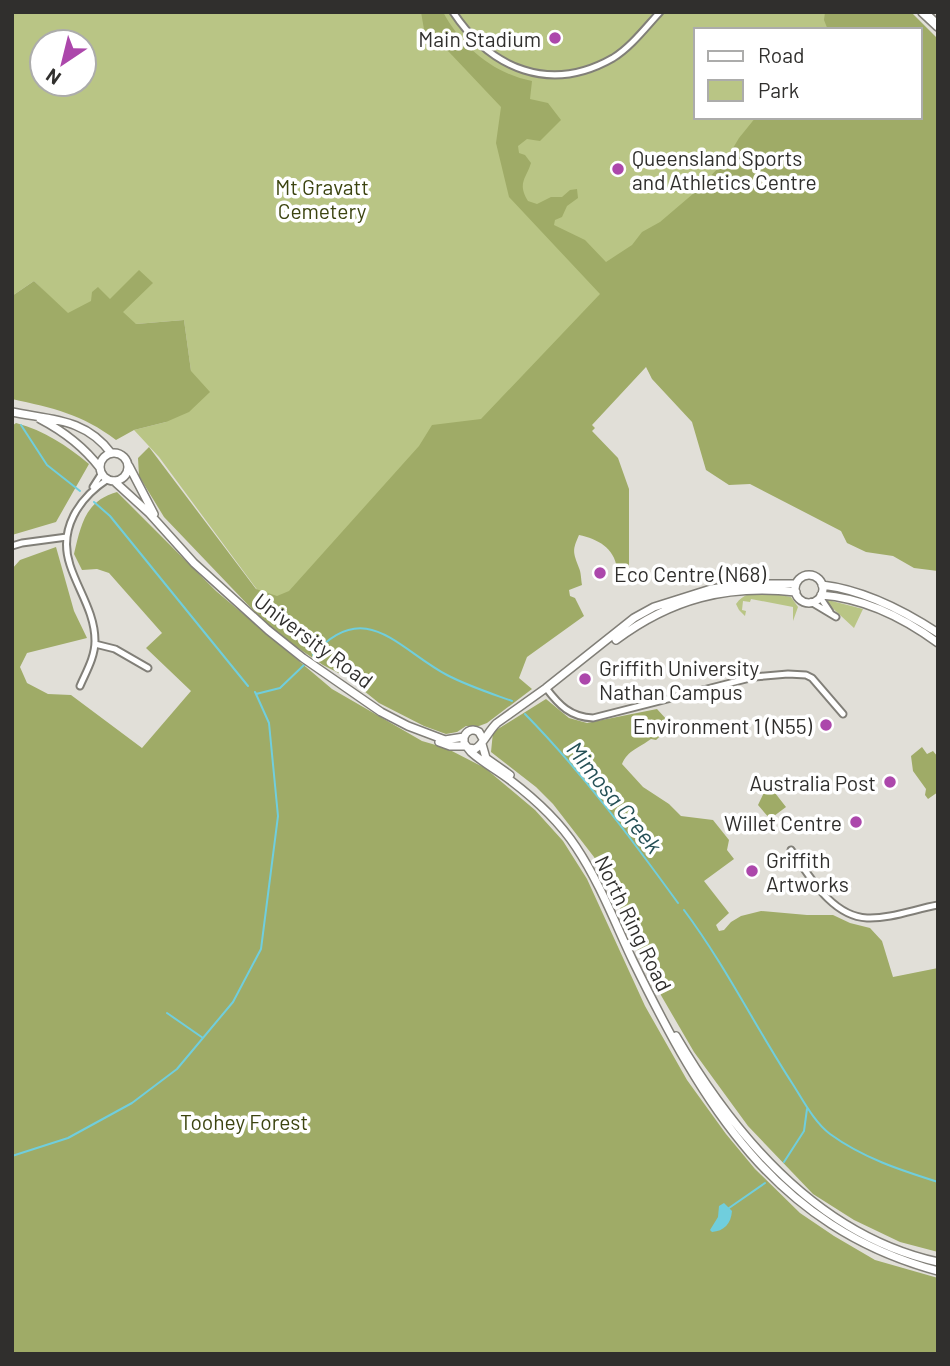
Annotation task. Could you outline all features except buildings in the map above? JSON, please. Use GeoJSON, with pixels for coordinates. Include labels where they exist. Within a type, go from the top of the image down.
{"type":"FeatureCollection","features":[{"type":"Feature","properties":{"kind":"highway"},"geometry":{"type":"LineString","coordinates":[[923,12],[938,26]]}},
{"type":"Feature","properties":{"kind":"street"},"geometry":{"type":"LineString","coordinates":[[453,12],[474,40],[498,59],[527,71],[556,75],[591,68],[614,57],[660,12]]}},
{"type":"Feature","properties":{"kind":"street","name":"University Road"},"geometry":{"type":"LineString","coordinates":[[12,412],[58,418],[77,425],[95,437],[111,453]]}},
{"type":"Feature","properties":{"kind":"street","name":"University Road"},"geometry":{"type":"LineString","coordinates":[[36,417],[72,439],[90,454],[106,475],[164,530],[194,563],[277,639],[372,706],[410,727],[445,740],[464,737]]}},
{"type":"Feature","properties":{"kind":"street"},"geometry":{"type":"LineString","coordinates":[[80,686],[92,660],[95,644],[91,620],[66,552],[67,537],[79,504],[106,475],[104,457],[111,453],[123,456],[128,466],[123,478],[106,475]]}},
{"type":"Feature","properties":{"kind":"street","name":"University Road"},"geometry":{"type":"LineString","coordinates":[[128,466],[164,530]]}},
{"type":"Feature","properties":{"kind":"street"},"geometry":{"type":"LineString","coordinates":[[12,546],[22,542],[67,537]]}},
{"type":"Feature","properties":{"kind":"street"},"geometry":{"type":"LineString","coordinates":[[796,588],[803,576],[809,575],[817,578],[822,585],[845,589],[891,606],[938,633]]}},
{"type":"Feature","properties":{"kind":"street"},"geometry":{"type":"LineString","coordinates":[[546,688],[634,618],[654,607],[711,589],[747,583],[796,588]]}},
{"type":"Feature","properties":{"kind":"street"},"geometry":{"type":"LineString","coordinates":[[796,588],[803,601],[811,602],[836,617],[820,596],[822,585]]}},
{"type":"Feature","properties":{"kind":"street"},"geometry":{"type":"LineString","coordinates":[[410,727],[450,746],[475,749],[497,723],[637,624],[684,601],[745,590],[796,588]]}},
{"type":"Feature","properties":{"kind":"street"},"geometry":{"type":"LineString","coordinates":[[811,602],[820,596],[842,598],[888,612],[938,643]]}},
{"type":"Feature","properties":{"kind":"street"},"geometry":{"type":"LineString","coordinates":[[95,644],[115,649],[148,668]]}},
{"type":"Feature","properties":{"kind":"street"},"geometry":{"type":"LineString","coordinates":[[546,688],[561,707],[569,712],[593,718],[754,677],[806,675],[818,682],[843,715]]}},
{"type":"Feature","properties":{"kind":"street"},"geometry":{"type":"LineString","coordinates":[[467,747],[464,737],[467,732],[497,723]]}},
{"type":"Feature","properties":{"kind":"street"},"geometry":{"type":"LineString","coordinates":[[477,730],[482,741]]}},
{"type":"Feature","properties":{"kind":"street","name":"North Ring Road"},"geometry":{"type":"LineString","coordinates":[[482,741],[486,758],[541,800],[579,846],[597,875],[656,1000],[678,1039],[743,1137]]}},
{"type":"Feature","properties":{"kind":"street","name":"North Ring Road"},"geometry":{"type":"LineString","coordinates":[[467,747],[531,796],[576,846],[679,1051],[700,1087],[743,1137]]}},
{"type":"Feature","properties":{"kind":"street"},"geometry":{"type":"LineString","coordinates":[[791,850],[828,899],[848,913],[865,918],[938,905]]}},
{"type":"Feature","properties":{"kind":"street"},"geometry":{"type":"LineString","coordinates":[[743,1137],[771,1177],[838,1230],[938,1271]]}},
{"type":"Feature","properties":{"kind":"street"},"geometry":{"type":"LineString","coordinates":[[880,1248],[938,1262]]}},
{"type":"Feature","properties":{"kind":"green space","name":"Mt Gravatt Cemetery"},"geometry":{"type":"Polygon","coordinates":[[[12,12],[888,12],[872,28],[694,28],[694,119],[781,119],[292,619],[278,618],[159,457],[134,430],[166,422],[191,371],[184,320],[136,324],[67,314],[34,281],[12,296],[12,12]]]}},
{"type":"Feature","properties":{"kind":"green space"},"geometry":{"type":"Polygon","coordinates":[[[421,12],[443,12],[459,36],[480,57],[505,72],[532,81],[530,99],[548,103],[561,120],[540,141],[527,139],[518,146],[519,153],[525,155],[531,163],[524,181],[525,195],[528,201],[537,204],[551,197],[562,197],[570,190],[577,189],[578,198],[567,206],[554,225],[585,240],[606,262],[632,245],[642,232],[660,222],[694,193],[726,160],[754,119],[922,119],[922,28],[827,28],[825,12],[911,12],[938,39],[938,571],[914,568],[893,556],[866,552],[847,543],[841,531],[750,484],[729,485],[706,470],[692,422],[652,379],[646,367],[592,425],[595,428],[592,431],[618,458],[629,489],[629,568],[617,568],[609,550],[593,539],[579,535],[574,552],[582,585],[569,590],[570,596],[575,598],[584,616],[527,657],[519,678],[532,689],[487,723],[466,726],[457,732],[446,734],[424,726],[379,703],[348,678],[323,665],[273,631],[164,517],[139,476],[138,458],[149,447],[256,589],[277,596],[289,591],[419,446],[432,425],[481,419],[600,294],[509,197],[496,143],[501,107],[449,52],[425,35],[421,12]]]}},
{"type":"Feature","properties":{"kind":"green space"},"geometry":{"type":"Polygon","coordinates":[[[139,270],[153,283],[123,312],[136,324],[184,320],[191,371],[210,392],[189,412],[166,422],[134,430],[116,440],[79,418],[12,399],[12,296],[34,281],[68,313],[91,301],[92,292],[98,287],[110,299],[139,270]]]}},
{"type":"Feature","properties":{"kind":"green space"},"geometry":{"type":"Polygon","coordinates":[[[16,423],[55,439],[89,464],[56,522],[12,535],[12,426],[16,423]]]}},
{"type":"Feature","properties":{"kind":"green space","name":"Toohey Forest"},"geometry":{"type":"Polygon","coordinates":[[[117,492],[216,591],[332,689],[422,741],[446,748],[485,768],[535,810],[563,841],[587,879],[645,1006],[687,1080],[755,1169],[800,1213],[834,1236],[875,1260],[938,1278],[938,1354],[12,1354],[12,569],[20,560],[56,547],[74,611],[87,638],[27,653],[20,667],[27,683],[48,694],[71,695],[142,748],[191,691],[146,648],[162,633],[109,573],[97,569],[82,570],[74,554],[82,524],[91,508],[106,496],[117,492]]]}},
{"type":"Feature","properties":{"kind":"green space"},"geometry":{"type":"Polygon","coordinates":[[[764,592],[791,597],[798,607],[793,621],[793,607],[751,599],[750,602],[743,601],[742,610],[746,611],[745,616],[739,610],[736,604],[742,598],[752,593],[764,592]]]}},
{"type":"Feature","properties":{"kind":"green space"},"geometry":{"type":"Polygon","coordinates":[[[828,600],[863,609],[854,628],[826,602],[828,600]]]}},
{"type":"Feature","properties":{"kind":"green space"},"geometry":{"type":"Polygon","coordinates":[[[546,699],[569,718],[587,723],[657,709],[668,721],[669,728],[656,740],[651,739],[631,752],[622,764],[643,787],[669,804],[681,816],[713,820],[729,840],[727,850],[734,859],[704,881],[729,913],[716,925],[719,931],[741,916],[761,911],[833,915],[870,928],[882,941],[893,977],[938,968],[938,1252],[900,1242],[854,1220],[813,1194],[748,1126],[694,1052],[640,956],[594,857],[553,804],[536,787],[491,752],[493,732],[546,699]]]}},
{"type":"Feature","properties":{"kind":"green space"},"geometry":{"type":"Polygon","coordinates":[[[922,747],[927,754],[933,751],[938,757],[938,792],[928,799],[925,795],[926,789],[913,771],[911,756],[922,747]]]}},
{"type":"Feature","properties":{"kind":"green space"},"geometry":{"type":"Polygon","coordinates":[[[768,784],[786,807],[770,819],[758,805],[768,784]]]}},
{"type":"Feature","properties":{"kind":"water"},"geometry":{"type":"Polygon","coordinates":[[[724,1203],[732,1211],[730,1220],[720,1230],[712,1232],[710,1230],[718,1217],[719,1206],[724,1203]]]}},
{"type":"Feature","properties":{"kind":"waterway","name":"Mimosa Creek"},"geometry":{"type":"LineString","coordinates":[[21,425],[47,465],[80,491]]}},
{"type":"Feature","properties":{"kind":"waterway","name":"Mimosa Creek"},"geometry":{"type":"LineString","coordinates":[[94,502],[110,516],[248,686]]}},
{"type":"Feature","properties":{"kind":"waterway","name":"Mimosa Creek"},"geometry":{"type":"LineString","coordinates":[[313,655],[332,638],[349,630],[365,629],[381,633],[455,679],[512,701]]}},
{"type":"Feature","properties":{"kind":"waterway","name":"Mimosa Creek"},"geometry":{"type":"LineString","coordinates":[[255,692],[256,694],[280,688],[304,665]]}},
{"type":"Feature","properties":{"kind":"waterway"},"geometry":{"type":"LineString","coordinates":[[12,1156],[68,1138],[132,1103],[177,1069],[233,1002],[261,949],[278,816],[269,723],[256,694]]}},
{"type":"Feature","properties":{"kind":"waterway","name":"Mimosa Creek"},"geometry":{"type":"LineString","coordinates":[[525,714],[586,782],[678,903]]}},
{"type":"Feature","properties":{"kind":"waterway","name":"Mimosa Creek"},"geometry":{"type":"LineString","coordinates":[[684,910],[819,1123],[830,1134],[869,1157],[938,1182]]}},
{"type":"Feature","properties":{"kind":"waterway"},"geometry":{"type":"LineString","coordinates":[[167,1013],[203,1038]]}},
{"type":"Feature","properties":{"kind":"waterway","name":"Mimosa Creek"},"geometry":{"type":"LineString","coordinates":[[784,1162],[804,1131],[807,1109]]}},
{"type":"Feature","properties":{"kind":"waterway","name":"Mimosa Creek"},"geometry":{"type":"LineString","coordinates":[[729,1208],[765,1183]]}},
{"type":"Feature","properties":{"kind":"place","name":"Main Stadium"},"geometry":{"type":"Point","coordinates":[555,38]}},
{"type":"Feature","properties":{"kind":"place","name":"Queensland Sports and Athletics Centre"},"geometry":{"type":"Point","coordinates":[618,169]}},
{"type":"Feature","properties":{"kind":"place","name":"Eco Centre (N68)"},"geometry":{"type":"Point","coordinates":[600,573]}},
{"type":"Feature","properties":{"kind":"place","name":"Griffith University Nathan Campus"},"geometry":{"type":"Point","coordinates":[585,679]}},
{"type":"Feature","properties":{"kind":"place","name":"Environment 1 (N55)"},"geometry":{"type":"Point","coordinates":[826,725]}},
{"type":"Feature","properties":{"kind":"place","name":"Australia Post"},"geometry":{"type":"Point","coordinates":[890,782]}},
{"type":"Feature","properties":{"kind":"place","name":"Willet Centre"},"geometry":{"type":"Point","coordinates":[856,822]}},
{"type":"Feature","properties":{"kind":"place","name":"Griffith Artworks"},"geometry":{"type":"Point","coordinates":[752,871]}}]}
